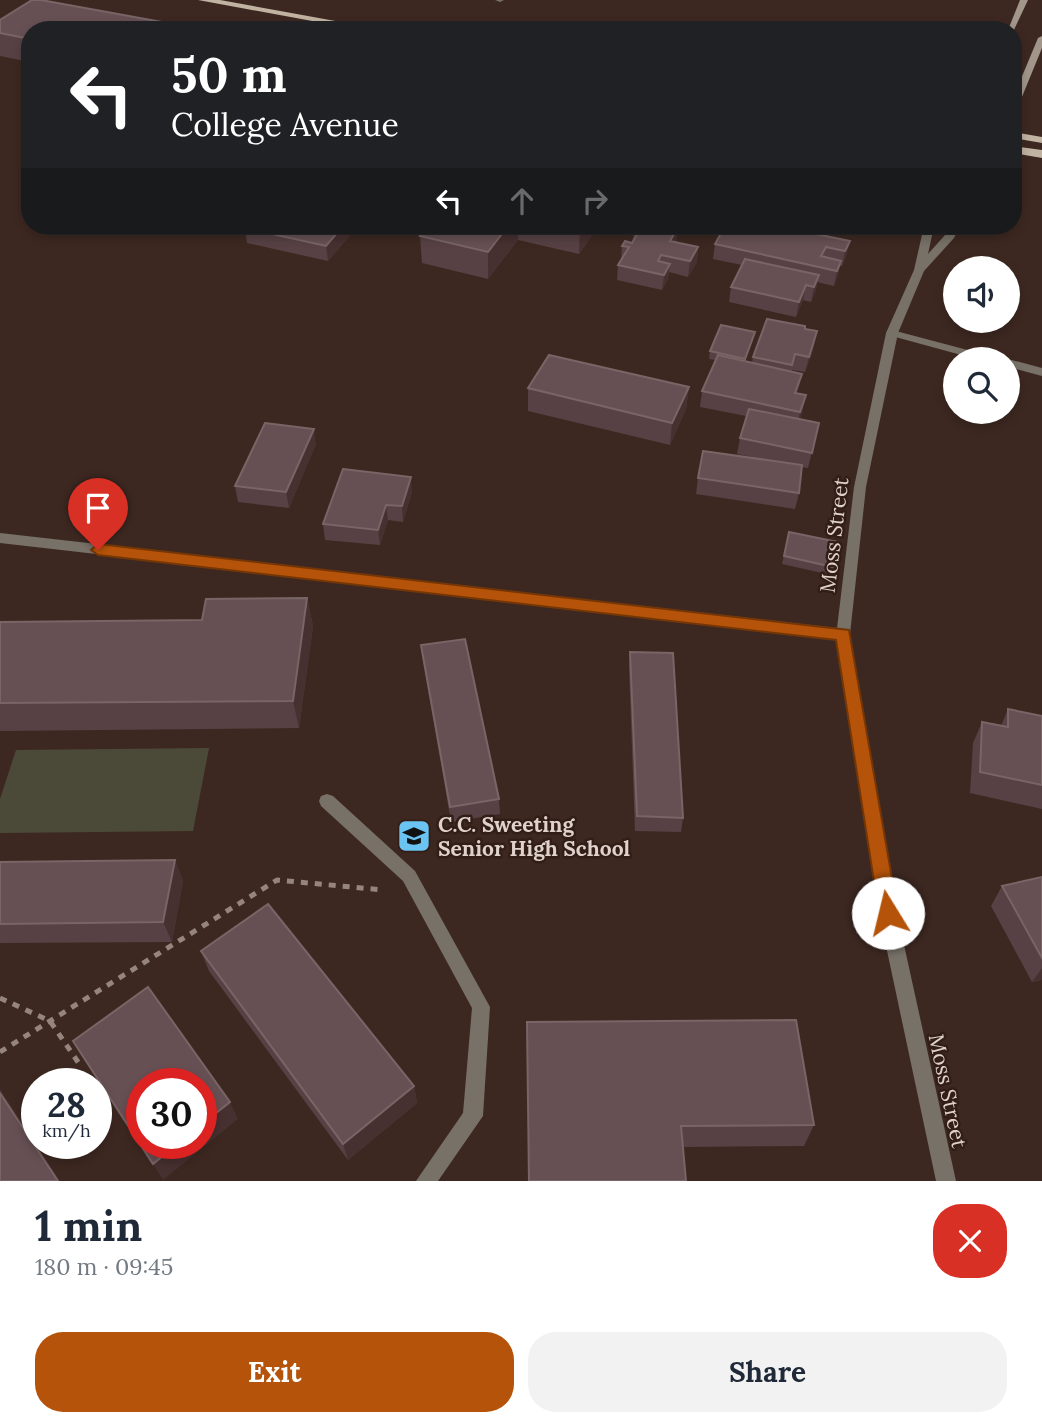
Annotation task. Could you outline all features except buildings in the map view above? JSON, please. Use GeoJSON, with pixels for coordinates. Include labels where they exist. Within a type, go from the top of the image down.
{"type":"FeatureCollection","features":[{"type":"Feature","properties":{"kind":"main road"},"geometry":{"type":"LineString","coordinates":[[203,0],[327,21]]}},
{"type":"Feature","properties":{"kind":"main road"},"geometry":{"type":"LineString","coordinates":[[1016,21],[1024,0]]}},
{"type":"Feature","properties":{"kind":"main road"},"geometry":{"type":"LineString","coordinates":[[1022,87],[1042,38]]}},
{"type":"Feature","properties":{"kind":"main road"},"geometry":{"type":"LineString","coordinates":[[1022,137],[1042,140]]}},
{"type":"Feature","properties":{"kind":"main road"},"geometry":{"type":"LineString","coordinates":[[1022,151],[1042,154]]}},
{"type":"Feature","properties":{"kind":"street","name":"Moss Street"},"geometry":{"type":"LineString","coordinates":[[927,235],[919,270],[892,334],[860,488],[843,634],[888,913],[946,1181]]}},
{"type":"Feature","properties":{"kind":"street","name":"Moss Street"},"geometry":{"type":"LineString","coordinates":[[919,270],[950,235]]}},
{"type":"Feature","properties":{"kind":"street"},"geometry":{"type":"LineString","coordinates":[[892,334],[943,347]]}},
{"type":"Feature","properties":{"kind":"street"},"geometry":{"type":"LineString","coordinates":[[1020,366],[1042,372]]}},
{"type":"Feature","properties":{"kind":"street"},"geometry":{"type":"LineString","coordinates":[[0,538],[843,634]]}},
{"type":"Feature","properties":{"kind":"street"},"geometry":{"type":"LineString","coordinates":[[327,800],[409,876],[481,1007],[473,1116],[426,1181]]}},
{"type":"Feature","properties":{"kind":"path"},"geometry":{"type":"LineString","coordinates":[[0,1052],[277,880],[418,894]]}},
{"type":"Feature","properties":{"kind":"path"},"geometry":{"type":"LineString","coordinates":[[0,998],[50,1021],[80,1065]]}},
{"type":"Feature","properties":{"kind":"shaded area"},"geometry":{"type":"Polygon","coordinates":[[[209,748],[193,831],[0,833],[0,799],[16,750],[209,748]]]}},
{"type":"Feature","properties":{"kind":"place","name":"C.C. Sweeting Senior High School"},"geometry":{"type":"Point","coordinates":[414,836]}},
{"type":"Feature","properties":{"kind":"route"},"geometry":{"type":"LineString","coordinates":[[98,550],[843,634],[888,913]]}}]}
